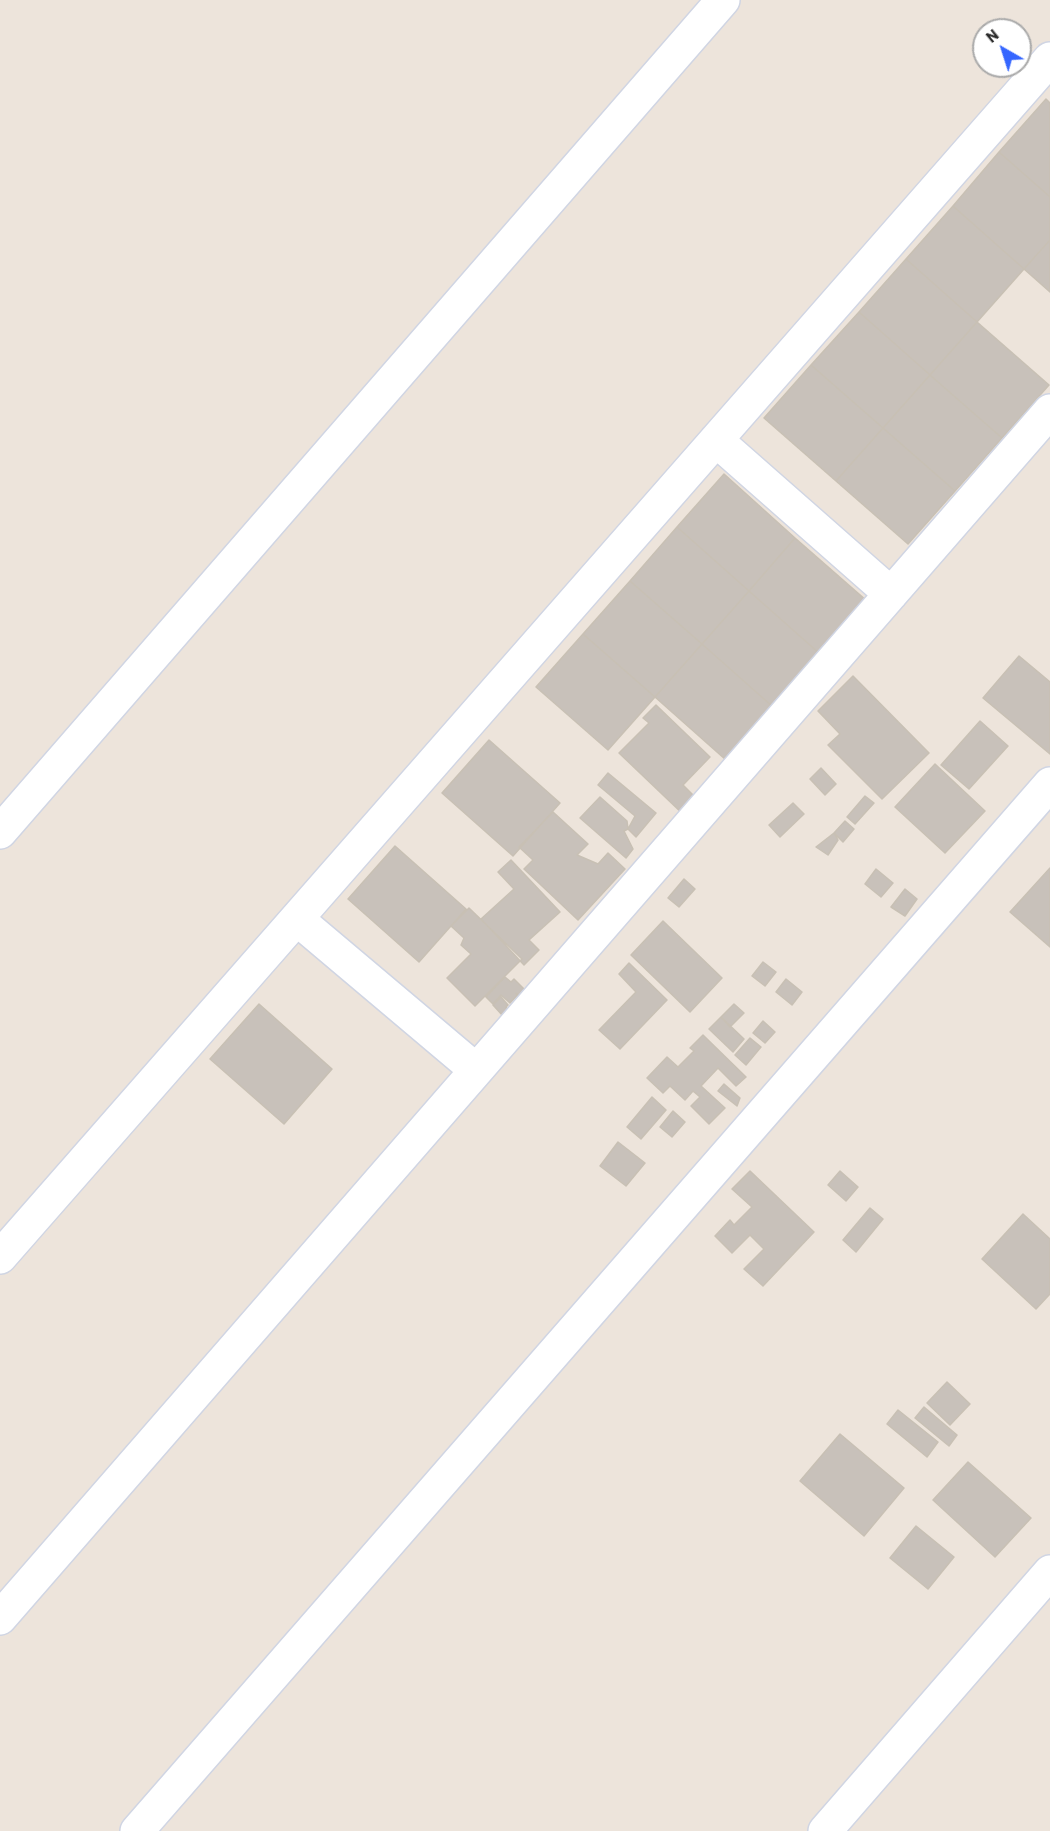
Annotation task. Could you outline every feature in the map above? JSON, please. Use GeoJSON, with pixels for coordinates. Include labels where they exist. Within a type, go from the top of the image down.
{"type":"FeatureCollection","features":[{"type":"Feature","properties":{"kind":"street"},"geometry":{"type":"LineString","coordinates":[[0,832],[723,0]]}},
{"type":"Feature","properties":{"kind":"street"},"geometry":{"type":"LineString","coordinates":[[0,1257],[1050,59]]}},
{"type":"Feature","properties":{"kind":"street"},"geometry":{"type":"LineString","coordinates":[[0,1618],[1050,411]]}},
{"type":"Feature","properties":{"kind":"street"},"geometry":{"type":"LineString","coordinates":[[717,440],[891,594]]}},
{"type":"Feature","properties":{"kind":"street"},"geometry":{"type":"LineString","coordinates":[[137,1831],[1050,784]]}},
{"type":"Feature","properties":{"kind":"street"},"geometry":{"type":"LineString","coordinates":[[297,919],[476,1070]]}},
{"type":"Feature","properties":{"kind":"street"},"geometry":{"type":"LineString","coordinates":[[825,1831],[1050,1572]]}},
{"type":"Feature","properties":{"kind":"building"},"geometry":{"type":"Polygon","coordinates":[[[1046,99],[1050,103],[1050,197],[999,152],[1046,99]]]}},
{"type":"Feature","properties":{"kind":"building"},"geometry":{"type":"Polygon","coordinates":[[[999,152],[1050,197],[1050,240],[1024,269],[953,206],[999,152]]]}},
{"type":"Feature","properties":{"kind":"building"},"geometry":{"type":"Polygon","coordinates":[[[953,206],[1024,269],[977,322],[906,259],[953,206]]]}},
{"type":"Feature","properties":{"kind":"building"},"geometry":{"type":"Polygon","coordinates":[[[1050,240],[1050,292],[1024,269],[1050,240]]]}},
{"type":"Feature","properties":{"kind":"building"},"geometry":{"type":"Polygon","coordinates":[[[906,259],[977,322],[930,375],[859,312],[906,259]]]}},
{"type":"Feature","properties":{"kind":"building"},"geometry":{"type":"Polygon","coordinates":[[[859,312],[930,375],[883,428],[811,365],[859,312]]]}},
{"type":"Feature","properties":{"kind":"building"},"geometry":{"type":"Polygon","coordinates":[[[977,322],[1049,385],[1002,438],[930,375],[977,322]]]}},
{"type":"Feature","properties":{"kind":"building"},"geometry":{"type":"Polygon","coordinates":[[[811,365],[883,428],[836,481],[764,418],[811,365]]]}},
{"type":"Feature","properties":{"kind":"building"},"geometry":{"type":"Polygon","coordinates":[[[930,375],[1002,438],[955,491],[883,428],[930,375]]]}},
{"type":"Feature","properties":{"kind":"building"},"geometry":{"type":"Polygon","coordinates":[[[883,428],[955,491],[908,544],[836,481],[883,428]]]}},
{"type":"Feature","properties":{"kind":"building"},"geometry":{"type":"Polygon","coordinates":[[[724,474],[795,538],[749,591],[677,527],[724,474]]]}},
{"type":"Feature","properties":{"kind":"building"},"geometry":{"type":"Polygon","coordinates":[[[677,527],[749,591],[702,644],[630,581],[677,527]]]}},
{"type":"Feature","properties":{"kind":"building"},"geometry":{"type":"Polygon","coordinates":[[[795,538],[867,601],[820,654],[749,591],[795,538]]]}},
{"type":"Feature","properties":{"kind":"building"},"geometry":{"type":"Polygon","coordinates":[[[630,581],[702,644],[655,697],[583,634],[630,581]]]}},
{"type":"Feature","properties":{"kind":"building"},"geometry":{"type":"Polygon","coordinates":[[[749,591],[820,654],[773,707],[702,644],[749,591]]]}},
{"type":"Feature","properties":{"kind":"building"},"geometry":{"type":"Polygon","coordinates":[[[583,634],[655,697],[608,750],[536,687],[583,634]]]}},
{"type":"Feature","properties":{"kind":"building"},"geometry":{"type":"Polygon","coordinates":[[[702,644],[773,707],[726,760],[655,697],[702,644]]]}},
{"type":"Feature","properties":{"kind":"building"},"geometry":{"type":"Polygon","coordinates":[[[1019,656],[1050,682],[1050,754],[983,698],[1019,656]]]}},
{"type":"Feature","properties":{"kind":"building"},"geometry":{"type":"Polygon","coordinates":[[[853,676],[929,753],[882,799],[828,745],[840,734],[818,711],[853,676]]]}},
{"type":"Feature","properties":{"kind":"building"},"geometry":{"type":"Polygon","coordinates":[[[656,705],[710,757],[683,785],[699,801],[685,816],[619,753],[649,723],[643,718],[656,705]]]}},
{"type":"Feature","properties":{"kind":"building"},"geometry":{"type":"Polygon","coordinates":[[[980,721],[1008,746],[969,789],[941,765],[980,721]]]}},
{"type":"Feature","properties":{"kind":"building"},"geometry":{"type":"Polygon","coordinates":[[[489,740],[560,803],[513,856],[442,793],[489,740]]]}},
{"type":"Feature","properties":{"kind":"building"},"geometry":{"type":"Polygon","coordinates":[[[935,764],[985,811],[945,853],[895,807],[935,764]]]}},
{"type":"Feature","properties":{"kind":"building"},"geometry":{"type":"Polygon","coordinates":[[[821,768],[836,784],[825,795],[810,779],[821,768]]]}},
{"type":"Feature","properties":{"kind":"building"},"geometry":{"type":"Polygon","coordinates":[[[608,773],[656,813],[636,837],[628,829],[635,816],[598,785],[608,773]]]}},
{"type":"Feature","properties":{"kind":"building"},"geometry":{"type":"Polygon","coordinates":[[[865,796],[874,803],[855,824],[847,817],[865,796]]]}},
{"type":"Feature","properties":{"kind":"building"},"geometry":{"type":"Polygon","coordinates":[[[600,797],[627,821],[628,829],[624,831],[633,849],[626,858],[580,818],[600,797]]]}},
{"type":"Feature","properties":{"kind":"building"},"geometry":{"type":"Polygon","coordinates":[[[793,803],[804,814],[780,837],[769,825],[793,803]]]}},
{"type":"Feature","properties":{"kind":"building"},"geometry":{"type":"Polygon","coordinates":[[[553,812],[588,844],[577,855],[598,864],[608,853],[625,869],[578,920],[524,869],[533,860],[519,847],[553,812]]]}},
{"type":"Feature","properties":{"kind":"building"},"geometry":{"type":"Polygon","coordinates":[[[845,821],[854,829],[843,842],[834,833],[845,821]]]}},
{"type":"Feature","properties":{"kind":"building"},"geometry":{"type":"Polygon","coordinates":[[[834,833],[838,840],[828,855],[816,847],[834,833]]]}},
{"type":"Feature","properties":{"kind":"building"},"geometry":{"type":"Polygon","coordinates":[[[395,846],[466,909],[419,962],[348,899],[395,846]]]}},
{"type":"Feature","properties":{"kind":"building"},"geometry":{"type":"Polygon","coordinates":[[[511,860],[560,912],[529,940],[539,950],[524,965],[481,919],[514,889],[498,872],[511,860]]]}},
{"type":"Feature","properties":{"kind":"building"},"geometry":{"type":"Polygon","coordinates":[[[1050,868],[1050,947],[1010,912],[1050,868]]]}},
{"type":"Feature","properties":{"kind":"building"},"geometry":{"type":"Polygon","coordinates":[[[876,869],[893,883],[881,897],[865,884],[876,869]]]}},
{"type":"Feature","properties":{"kind":"building"},"geometry":{"type":"Polygon","coordinates":[[[684,879],[695,889],[679,907],[668,898],[684,879]]]}},
{"type":"Feature","properties":{"kind":"building"},"geometry":{"type":"Polygon","coordinates":[[[905,889],[917,899],[905,916],[891,907],[905,889]]]}},
{"type":"Feature","properties":{"kind":"building"},"geometry":{"type":"Polygon","coordinates":[[[469,908],[522,959],[475,1006],[447,978],[471,954],[461,945],[464,938],[451,926],[469,908]]]}},
{"type":"Feature","properties":{"kind":"building"},"geometry":{"type":"Polygon","coordinates":[[[663,921],[722,978],[690,1012],[631,955],[663,921]]]}},
{"type":"Feature","properties":{"kind":"building"},"geometry":{"type":"Polygon","coordinates":[[[763,962],[776,972],[765,986],[752,976],[763,962]]]}},
{"type":"Feature","properties":{"kind":"building"},"geometry":{"type":"Polygon","coordinates":[[[629,963],[667,1000],[620,1049],[599,1030],[636,992],[619,974],[629,963]]]}},
{"type":"Feature","properties":{"kind":"building"},"geometry":{"type":"Polygon","coordinates":[[[505,977],[511,982],[514,979],[526,991],[520,997],[516,993],[517,996],[510,1003],[501,995],[493,1004],[486,997],[505,977]]]}},
{"type":"Feature","properties":{"kind":"building"},"geometry":{"type":"Polygon","coordinates":[[[786,979],[802,992],[792,1005],[776,992],[786,979]]]}},
{"type":"Feature","properties":{"kind":"building"},"geometry":{"type":"Polygon","coordinates":[[[501,997],[508,1005],[506,1007],[508,1011],[503,1016],[493,1005],[501,997]]]}},
{"type":"Feature","properties":{"kind":"building"},"geometry":{"type":"Polygon","coordinates":[[[259,1004],[332,1069],[284,1124],[210,1059],[259,1004]]]}},
{"type":"Feature","properties":{"kind":"building"},"geometry":{"type":"Polygon","coordinates":[[[734,1004],[744,1013],[730,1027],[721,1017],[734,1004]]]}},
{"type":"Feature","properties":{"kind":"building"},"geometry":{"type":"Polygon","coordinates":[[[721,1017],[744,1039],[733,1052],[709,1029],[721,1017]]]}},
{"type":"Feature","properties":{"kind":"building"},"geometry":{"type":"Polygon","coordinates":[[[763,1021],[775,1032],[765,1043],[753,1033],[763,1021]]]}},
{"type":"Feature","properties":{"kind":"building"},"geometry":{"type":"Polygon","coordinates":[[[703,1035],[746,1077],[736,1086],[718,1068],[701,1086],[725,1108],[709,1124],[691,1106],[700,1097],[693,1091],[685,1100],[670,1086],[663,1093],[647,1078],[667,1057],[678,1067],[694,1051],[690,1048],[703,1035]]]}},
{"type":"Feature","properties":{"kind":"building"},"geometry":{"type":"Polygon","coordinates":[[[750,1038],[761,1047],[746,1065],[735,1055],[750,1038]]]}},
{"type":"Feature","properties":{"kind":"building"},"geometry":{"type":"Polygon","coordinates":[[[724,1084],[740,1098],[737,1106],[718,1091],[724,1084]]]}},
{"type":"Feature","properties":{"kind":"building"},"geometry":{"type":"Polygon","coordinates":[[[652,1097],[666,1110],[641,1139],[627,1127],[652,1097]]]}},
{"type":"Feature","properties":{"kind":"building"},"geometry":{"type":"Polygon","coordinates":[[[673,1111],[685,1122],[672,1137],[660,1127],[673,1111]]]}},
{"type":"Feature","properties":{"kind":"building"},"geometry":{"type":"Polygon","coordinates":[[[618,1142],[645,1163],[626,1186],[600,1166],[618,1142]]]}},
{"type":"Feature","properties":{"kind":"building"},"geometry":{"type":"Polygon","coordinates":[[[750,1171],[814,1232],[763,1286],[744,1269],[764,1249],[750,1235],[732,1253],[715,1236],[730,1220],[734,1225],[752,1207],[732,1189],[750,1171]]]}},
{"type":"Feature","properties":{"kind":"building"},"geometry":{"type":"Polygon","coordinates":[[[840,1171],[858,1187],[846,1201],[828,1185],[840,1171]]]}},
{"type":"Feature","properties":{"kind":"building"},"geometry":{"type":"Polygon","coordinates":[[[870,1208],[883,1219],[856,1252],[843,1240],[870,1208]]]}},
{"type":"Feature","properties":{"kind":"building"},"geometry":{"type":"Polygon","coordinates":[[[1023,1214],[1050,1239],[1050,1294],[1036,1309],[982,1259],[1023,1214]]]}},
{"type":"Feature","properties":{"kind":"building"},"geometry":{"type":"Polygon","coordinates":[[[947,1382],[970,1404],[950,1425],[927,1403],[947,1382]]]}},
{"type":"Feature","properties":{"kind":"building"},"geometry":{"type":"Polygon","coordinates":[[[924,1407],[957,1435],[949,1446],[915,1418],[924,1407]]]}},
{"type":"Feature","properties":{"kind":"building"},"geometry":{"type":"Polygon","coordinates":[[[898,1410],[938,1442],[927,1457],[887,1424],[898,1410]]]}},
{"type":"Feature","properties":{"kind":"building"},"geometry":{"type":"Polygon","coordinates":[[[840,1434],[904,1488],[864,1536],[800,1481],[840,1434]]]}},
{"type":"Feature","properties":{"kind":"building"},"geometry":{"type":"Polygon","coordinates":[[[968,1462],[1031,1518],[995,1557],[933,1500],[968,1462]]]}},
{"type":"Feature","properties":{"kind":"building"},"geometry":{"type":"Polygon","coordinates":[[[916,1526],[954,1557],[928,1589],[890,1558],[916,1526]]]}}]}
